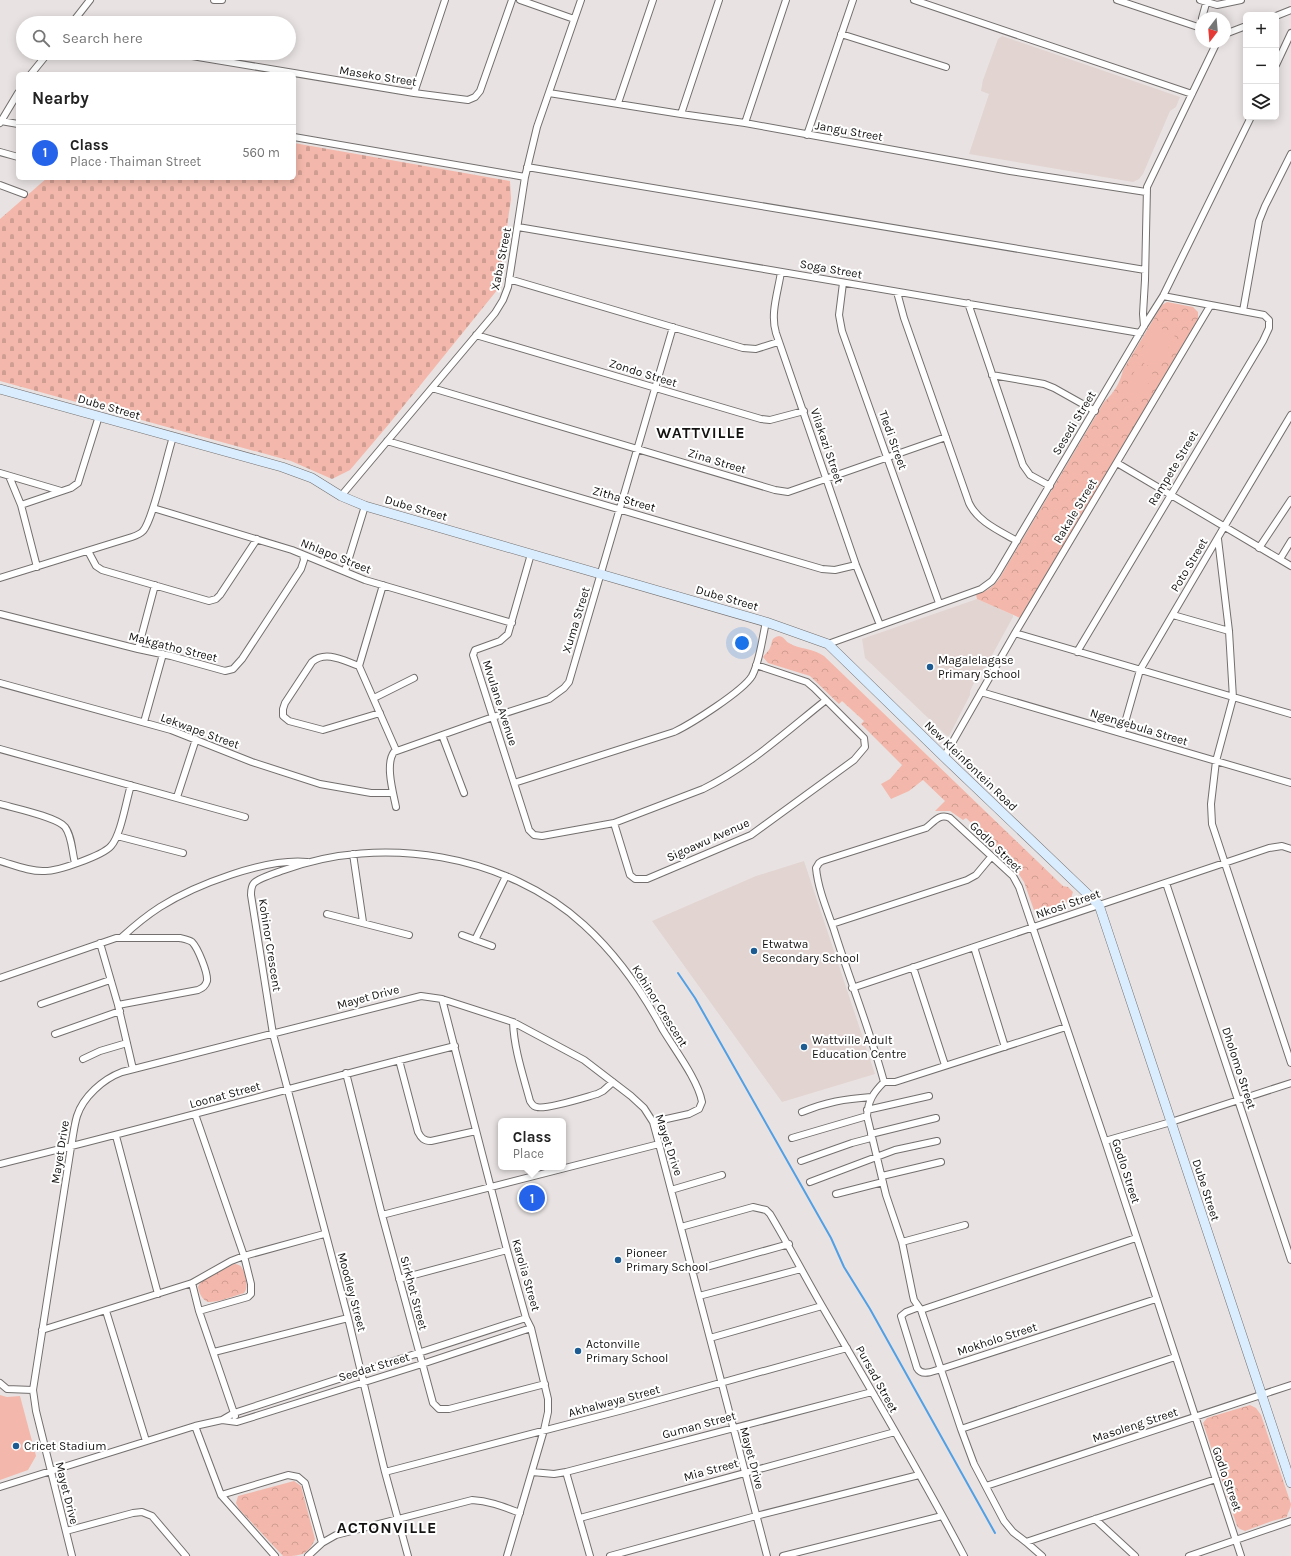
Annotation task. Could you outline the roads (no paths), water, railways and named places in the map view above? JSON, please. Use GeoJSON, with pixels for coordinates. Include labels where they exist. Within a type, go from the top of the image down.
{"type":"FeatureCollection","features":[{"type":"Feature","properties":{"kind":"street"},"geometry":{"type":"LineString","coordinates":[[77,16],[90,0]]}},
{"type":"Feature","properties":{"kind":"street"},"geometry":{"type":"LineString","coordinates":[[214,0],[222,0]]}},
{"type":"Feature","properties":{"kind":"street"},"geometry":{"type":"LineString","coordinates":[[414,93],[445,0]]}},
{"type":"Feature","properties":{"kind":"street","name":"Maseko Street"},"geometry":{"type":"LineString","coordinates":[[296,73],[464,101],[471,99],[478,94],[482,87],[512,0]]}},
{"type":"Feature","properties":{"kind":"street"},"geometry":{"type":"LineString","coordinates":[[520,0],[574,19]]}},
{"type":"Feature","properties":{"kind":"street","name":"Xaba Street"},"geometry":{"type":"LineString","coordinates":[[341,496],[432,388],[503,300],[509,279],[527,166],[537,126],[581,0]]}},
{"type":"Feature","properties":{"kind":"street"},"geometry":{"type":"LineString","coordinates":[[618,103],[653,0]]}},
{"type":"Feature","properties":{"kind":"street"},"geometry":{"type":"LineString","coordinates":[[681,114],[719,0]]}},
{"type":"Feature","properties":{"kind":"street"},"geometry":{"type":"LineString","coordinates":[[745,123],[786,0]]}},
{"type":"Feature","properties":{"kind":"street"},"geometry":{"type":"LineString","coordinates":[[807,135],[853,0]]}},
{"type":"Feature","properties":{"kind":"street"},"geometry":{"type":"LineString","coordinates":[[914,0],[1192,94]]}},
{"type":"Feature","properties":{"kind":"street"},"geometry":{"type":"LineString","coordinates":[[1117,0],[1195,26]]}},
{"type":"Feature","properties":{"kind":"street"},"geometry":{"type":"LineString","coordinates":[[1202,12],[1204,1],[1217,4],[1241,0]]}},
{"type":"Feature","properties":{"kind":"street"},"geometry":{"type":"LineString","coordinates":[[1279,15],[1291,10]]}},
{"type":"Feature","properties":{"kind":"street"},"geometry":{"type":"LineString","coordinates":[[1231,32],[1243,27]]}},
{"type":"Feature","properties":{"kind":"street"},"geometry":{"type":"LineString","coordinates":[[1279,59],[1291,33]]}},
{"type":"Feature","properties":{"kind":"street"},"geometry":{"type":"LineString","coordinates":[[841,34],[946,67]]}},
{"type":"Feature","properties":{"kind":"street"},"geometry":{"type":"LineString","coordinates":[[1144,326],[1143,310],[1146,270],[1146,192],[1153,172],[1214,48]]}},
{"type":"Feature","properties":{"kind":"street"},"geometry":{"type":"LineString","coordinates":[[33,72],[42,60]]}},
{"type":"Feature","properties":{"kind":"street","name":"Maseko Street"},"geometry":{"type":"LineString","coordinates":[[216,60],[288,72]]}},
{"type":"Feature","properties":{"kind":"street","name":"Jangu Street"},"geometry":{"type":"LineString","coordinates":[[549,92],[745,123],[1010,171],[1146,192]]}},
{"type":"Feature","properties":{"kind":"street"},"geometry":{"type":"LineString","coordinates":[[16,96],[0,122],[16,124]]}},
{"type":"Feature","properties":{"kind":"street","name":"Sesedi Street"},"geometry":{"type":"LineString","coordinates":[[828,644],[987,586],[997,574],[1163,296],[1250,120]]}},
{"type":"Feature","properties":{"kind":"street"},"geometry":{"type":"LineString","coordinates":[[296,137],[525,177]]}},
{"type":"Feature","properties":{"kind":"street"},"geometry":{"type":"LineString","coordinates":[[0,152],[16,156]]}},
{"type":"Feature","properties":{"kind":"street"},"geometry":{"type":"LineString","coordinates":[[1163,296],[1243,311],[1259,221],[1291,154]]}},
{"type":"Feature","properties":{"kind":"street"},"geometry":{"type":"LineString","coordinates":[[527,166],[1146,270]]}},
{"type":"Feature","properties":{"kind":"street"},"geometry":{"type":"LineString","coordinates":[[0,185],[24,194]]}},
{"type":"Feature","properties":{"kind":"street","name":"Soga Street"},"geometry":{"type":"LineString","coordinates":[[518,227],[1140,333]]}},
{"type":"Feature","properties":{"kind":"street","name":"Vilakazi Street"},"geometry":{"type":"LineString","coordinates":[[781,272],[774,322],[778,342],[804,411],[856,564],[880,625]]}},
{"type":"Feature","properties":{"kind":"street"},"geometry":{"type":"LineString","coordinates":[[509,279],[751,349],[778,342]]}},
{"type":"Feature","properties":{"kind":"street","name":"Tledi Street"},"geometry":{"type":"LineString","coordinates":[[843,282],[839,314],[842,331],[939,603]]}},
{"type":"Feature","properties":{"kind":"street"},"geometry":{"type":"LineString","coordinates":[[897,292],[904,318],[972,510],[981,519],[1017,541]]}},
{"type":"Feature","properties":{"kind":"street"},"geometry":{"type":"LineString","coordinates":[[968,303],[1022,465],[1030,475],[1050,486]]}},
{"type":"Feature","properties":{"kind":"street","name":"Rakale Street"},"geometry":{"type":"LineString","coordinates":[[944,757],[1015,633],[1210,306]]}},
{"type":"Feature","properties":{"kind":"street","name":"Rampete Street"},"geometry":{"type":"LineString","coordinates":[[1077,652],[1263,341],[1269,328],[1270,323],[1268,318],[1264,315],[1243,311]]}},
{"type":"Feature","properties":{"kind":"street","name":"Xuma Street"},"geometry":{"type":"LineString","coordinates":[[396,750],[493,716],[549,700],[569,682],[673,327]]}},
{"type":"Feature","properties":{"kind":"street","name":"Zondo Street"},"geometry":{"type":"LineString","coordinates":[[476,334],[766,420],[804,411]]}},
{"type":"Feature","properties":{"kind":"street"},"geometry":{"type":"LineString","coordinates":[[992,375],[1044,384],[1095,411]]}},
{"type":"Feature","properties":{"kind":"street","name":"Zina Street"},"geometry":{"type":"LineString","coordinates":[[432,388],[784,492],[791,492],[946,437]]}},
{"type":"Feature","properties":{"kind":"street","name":"Dube Street"},"geometry":{"type":"LineString","coordinates":[[0,389],[261,460],[293,470],[312,478],[341,496],[365,506],[766,622],[828,644]]}},
{"type":"Feature","properties":{"kind":"street","name":"Poto Street"},"geometry":{"type":"LineString","coordinates":[[1122,733],[1140,670],[1291,415]]}},
{"type":"Feature","properties":{"kind":"street"},"geometry":{"type":"LineString","coordinates":[[21,505],[72,488],[78,483],[100,416]]}},
{"type":"Feature","properties":{"kind":"street"},"geometry":{"type":"LineString","coordinates":[[0,578],[139,534],[145,527],[153,508],[172,437]]}},
{"type":"Feature","properties":{"kind":"street","name":"Zitha Street"},"geometry":{"type":"LineString","coordinates":[[387,441],[822,569],[835,570],[856,564]]}},
{"type":"Feature","properties":{"kind":"street"},"geometry":{"type":"LineString","coordinates":[[1117,463],[1291,566]]}},
{"type":"Feature","properties":{"kind":"street"},"geometry":{"type":"LineString","coordinates":[[0,473],[61,491]]}},
{"type":"Feature","properties":{"kind":"street"},"geometry":{"type":"LineString","coordinates":[[9,476],[21,505],[37,567]]}},
{"type":"Feature","properties":{"kind":"street"},"geometry":{"type":"LineString","coordinates":[[1259,548],[1291,500]]}},
{"type":"Feature","properties":{"kind":"street"},"geometry":{"type":"LineString","coordinates":[[344,571],[365,506]]}},
{"type":"Feature","properties":{"kind":"street","name":"Nhlapo Street"},"geometry":{"type":"LineString","coordinates":[[153,508],[292,550],[365,580],[512,623]]}},
{"type":"Feature","properties":{"kind":"street"},"geometry":{"type":"LineString","coordinates":[[88,551],[96,566],[102,570],[208,601],[216,599],[257,539]]}},
{"type":"Feature","properties":{"kind":"street"},"geometry":{"type":"LineString","coordinates":[[1218,539],[1229,631],[1233,698],[1216,761],[1211,815],[1212,824],[1291,1063]]}},
{"type":"Feature","properties":{"kind":"street"},"geometry":{"type":"LineString","coordinates":[[1280,559],[1291,541]]}},
{"type":"Feature","properties":{"kind":"street","name":"Mvulane Avenue"},"geometry":{"type":"LineString","coordinates":[[531,554],[510,630],[506,637],[500,641],[478,648],[473,652],[474,660],[529,830],[537,836],[614,823],[703,789],[717,782],[768,746],[826,700]]}},
{"type":"Feature","properties":{"kind":"street","name":"Makgatho Street"},"geometry":{"type":"LineString","coordinates":[[0,614],[163,654],[225,671],[233,669],[242,659],[301,569],[304,560],[303,555]]}},
{"type":"Feature","properties":{"kind":"street"},"geometry":{"type":"LineString","coordinates":[[138,649],[155,585]]}},
{"type":"Feature","properties":{"kind":"street"},"geometry":{"type":"LineString","coordinates":[[383,585],[359,666],[396,750],[392,754],[390,762],[396,807]]}},
{"type":"Feature","properties":{"kind":"street"},"geometry":{"type":"LineString","coordinates":[[1173,615],[1229,631]]}},
{"type":"Feature","properties":{"kind":"street"},"geometry":{"type":"LineString","coordinates":[[514,783],[674,732],[685,727],[747,683],[756,665],[766,622]]}},
{"type":"Feature","properties":{"kind":"street"},"geometry":{"type":"LineString","coordinates":[[1015,633],[1291,714]]}},
{"type":"Feature","properties":{"kind":"street","name":"New Kleinfontein Road"},"geometry":{"type":"LineString","coordinates":[[828,644],[1099,905]]}},
{"type":"Feature","properties":{"kind":"street"},"geometry":{"type":"LineString","coordinates":[[144,722],[163,654]]}},
{"type":"Feature","properties":{"kind":"street"},"geometry":{"type":"LineString","coordinates":[[359,666],[330,656],[322,656],[317,658],[312,662],[285,703],[283,716],[289,721],[323,730],[380,713]]}},
{"type":"Feature","properties":{"kind":"street"},"geometry":{"type":"LineString","coordinates":[[756,665],[803,680],[826,700]]}},
{"type":"Feature","properties":{"kind":"street"},"geometry":{"type":"LineString","coordinates":[[374,698],[414,678]]}},
{"type":"Feature","properties":{"kind":"street","name":"Lekwape Street"},"geometry":{"type":"LineString","coordinates":[[0,683],[144,722],[196,739],[252,762],[320,784],[370,793],[393,793]]}},
{"type":"Feature","properties":{"kind":"street","name":"Ngengebula Street"},"geometry":{"type":"LineString","coordinates":[[981,692],[1291,783]]}},
{"type":"Feature","properties":{"kind":"street","name":"Sigoawu Avenue"},"geometry":{"type":"LineString","coordinates":[[614,823],[630,875],[635,879],[647,879],[751,835],[854,760],[864,750],[866,741],[861,733],[826,700]]}},
{"type":"Feature","properties":{"kind":"street"},"geometry":{"type":"LineString","coordinates":[[442,735],[464,793]]}},
{"type":"Feature","properties":{"kind":"street"},"geometry":{"type":"LineString","coordinates":[[177,797],[196,739]]}},
{"type":"Feature","properties":{"kind":"street"},"geometry":{"type":"LineString","coordinates":[[0,749],[245,817]]}},
{"type":"Feature","properties":{"kind":"street"},"geometry":{"type":"LineString","coordinates":[[0,869],[1,862],[37,871],[45,871],[75,863],[107,850],[117,836],[130,785]]}},
{"type":"Feature","properties":{"kind":"street"},"geometry":{"type":"LineString","coordinates":[[0,804],[50,818],[62,824],[68,833],[75,863]]}},
{"type":"Feature","properties":{"kind":"street","name":"Godlo Street"},"geometry":{"type":"LineString","coordinates":[[832,924],[816,874],[817,865],[822,862],[926,828],[940,817],[950,818],[1013,876],[1018,883],[1105,1141],[1241,1556]]}},
{"type":"Feature","properties":{"kind":"street"},"geometry":{"type":"LineString","coordinates":[[117,836],[183,853]]}},
{"type":"Feature","properties":{"kind":"street","name":"Nkosi Street"},"geometry":{"type":"LineString","coordinates":[[852,988],[1274,846],[1282,846],[1291,850]]}},
{"type":"Feature","properties":{"kind":"street","name":"Kohinor Crescent"},"geometry":{"type":"LineString","coordinates":[[272,1034],[251,888],[255,882],[310,862],[353,854],[399,852],[460,860],[506,876],[539,893],[566,910],[599,939],[623,966],[647,1002],[694,1082],[702,1102],[701,1107],[695,1111],[653,1122]]}},
{"type":"Feature","properties":{"kind":"street"},"geometry":{"type":"LineString","coordinates":[[353,854],[363,922]]}},
{"type":"Feature","properties":{"kind":"street"},"geometry":{"type":"LineString","coordinates":[[884,1082],[832,924],[966,880],[976,875],[991,857]]}},
{"type":"Feature","properties":{"kind":"street"},"geometry":{"type":"LineString","coordinates":[[122,937],[160,907],[182,895],[223,878],[253,869],[281,863],[294,861],[310,862]]}},
{"type":"Feature","properties":{"kind":"street"},"geometry":{"type":"LineString","coordinates":[[475,940],[506,876]]}},
{"type":"Feature","properties":{"kind":"street","name":"Dholomo Street"},"geometry":{"type":"LineString","coordinates":[[1166,883],[1291,1260]]}},
{"type":"Feature","properties":{"kind":"street","name":"Dube Street"},"geometry":{"type":"LineString","coordinates":[[1099,905],[1291,1483]]}},
{"type":"Feature","properties":{"kind":"street"},"geometry":{"type":"LineString","coordinates":[[327,914],[409,935]]}},
{"type":"Feature","properties":{"kind":"street"},"geometry":{"type":"LineString","coordinates":[[462,935],[492,946]]}},
{"type":"Feature","properties":{"kind":"street"},"geometry":{"type":"LineString","coordinates":[[0,978],[100,943],[122,937],[180,938],[188,940],[197,948],[203,963],[207,980],[204,987],[198,990],[119,1008],[55,1034]]}},
{"type":"Feature","properties":{"kind":"street"},"geometry":{"type":"LineString","coordinates":[[100,943],[119,1008],[133,1069]]}},
{"type":"Feature","properties":{"kind":"street"},"geometry":{"type":"LineString","coordinates":[[974,947],[1005,1047]]}},
{"type":"Feature","properties":{"kind":"street"},"geometry":{"type":"LineString","coordinates":[[913,967],[945,1065]]}},
{"type":"Feature","properties":{"kind":"street"},"geometry":{"type":"LineString","coordinates":[[41,1004],[110,980]]}},
{"type":"Feature","properties":{"kind":"street","name":"Mayet Drive"},"geometry":{"type":"LineString","coordinates":[[72,1556],[50,1472],[36,1411],[33,1390],[71,1147],[77,1117],[85,1102],[108,1078],[133,1069],[415,996],[428,996],[442,999],[512,1022],[584,1060],[639,1103],[653,1122],[767,1556]]}},
{"type":"Feature","properties":{"kind":"street","name":"Karolia Street"},"geometry":{"type":"LineString","coordinates":[[442,999],[507,1250],[526,1318],[531,1328],[545,1384],[548,1405],[544,1430],[507,1556]]}},
{"type":"Feature","properties":{"kind":"street"},"geometry":{"type":"LineString","coordinates":[[512,1022],[513,1036],[530,1101],[534,1107],[538,1108],[549,1106],[597,1094],[613,1082]]}},
{"type":"Feature","properties":{"kind":"street"},"geometry":{"type":"LineString","coordinates":[[1042,1556],[1019,1537],[1004,1521],[970,1454],[920,1308],[912,1296],[902,1242],[882,1179],[867,1113],[871,1096],[884,1082],[895,1082],[1066,1027]]}},
{"type":"Feature","properties":{"kind":"street","name":"Moodley Street"},"geometry":{"type":"LineString","coordinates":[[272,1034],[324,1234],[348,1318],[408,1556]]}},
{"type":"Feature","properties":{"kind":"street"},"geometry":{"type":"LineString","coordinates":[[84,1059],[100,1051],[127,1043]]}},
{"type":"Feature","properties":{"kind":"street","name":"Loonat Street"},"geometry":{"type":"LineString","coordinates":[[0,1164],[116,1136],[346,1073],[455,1046]]}},
{"type":"Feature","properties":{"kind":"street"},"geometry":{"type":"LineString","coordinates":[[399,1060],[418,1132],[421,1138],[427,1141],[432,1141],[476,1131]]}},
{"type":"Feature","properties":{"kind":"street","name":"Sirkhot Street"},"geometry":{"type":"LineString","coordinates":[[346,1073],[382,1215],[433,1403],[435,1406],[444,1410],[545,1384]]}},
{"type":"Feature","properties":{"kind":"street"},"geometry":{"type":"LineString","coordinates":[[1105,1141],[1172,1122],[1291,1083]]}},
{"type":"Feature","properties":{"kind":"street"},"geometry":{"type":"LineString","coordinates":[[802,1112],[829,1102],[871,1096]]}},
{"type":"Feature","properties":{"kind":"street"},"geometry":{"type":"LineString","coordinates":[[792,1138],[867,1113],[929,1096]]}},
{"type":"Feature","properties":{"kind":"street"},"geometry":{"type":"LineString","coordinates":[[195,1114],[244,1256],[251,1284],[250,1294],[248,1297],[199,1311]]}},
{"type":"Feature","properties":{"kind":"street"},"geometry":{"type":"LineString","coordinates":[[801,1161],[871,1136],[936,1118]]}},
{"type":"Feature","properties":{"kind":"street"},"geometry":{"type":"LineString","coordinates":[[116,1136],[158,1294]]}},
{"type":"Feature","properties":{"kind":"street"},"geometry":{"type":"LineString","coordinates":[[810,1182],[895,1150],[936,1140]]}},
{"type":"Feature","properties":{"kind":"street"},"geometry":{"type":"LineString","coordinates":[[566,1168],[659,1144]]}},
{"type":"Feature","properties":{"kind":"street"},"geometry":{"type":"LineString","coordinates":[[836,1194],[941,1162]]}},
{"type":"Feature","properties":{"kind":"street"},"geometry":{"type":"LineString","coordinates":[[382,1215],[560,1170]]}},
{"type":"Feature","properties":{"kind":"street"},"geometry":{"type":"LineString","coordinates":[[671,1190],[722,1175]]}},
{"type":"Feature","properties":{"kind":"street","name":"Pursad Street"},"geometry":{"type":"LineString","coordinates":[[681,1227],[753,1207],[766,1210],[770,1214],[789,1244],[801,1269],[895,1432],[964,1556]]}},
{"type":"Feature","properties":{"kind":"street"},"geometry":{"type":"LineString","coordinates":[[902,1242],[964,1225]]}},
{"type":"Feature","properties":{"kind":"street"},"geometry":{"type":"LineString","coordinates":[[42,1330],[192,1283],[230,1261],[244,1256],[324,1234]]}},
{"type":"Feature","properties":{"kind":"street"},"geometry":{"type":"LineString","coordinates":[[920,1308],[1136,1238]]}},
{"type":"Feature","properties":{"kind":"street"},"geometry":{"type":"LineString","coordinates":[[692,1271],[789,1244]]}},
{"type":"Feature","properties":{"kind":"street"},"geometry":{"type":"LineString","coordinates":[[399,1279],[507,1250]]}},
{"type":"Feature","properties":{"kind":"street"},"geometry":{"type":"LineString","coordinates":[[698,1296],[801,1269]]}},
{"type":"Feature","properties":{"kind":"street"},"geometry":{"type":"LineString","coordinates":[[192,1283],[199,1311],[214,1352],[236,1422]]}},
{"type":"Feature","properties":{"kind":"street","name":"Mokholo Street"},"geometry":{"type":"LineString","coordinates":[[920,1308],[906,1312],[901,1316],[917,1368],[919,1372],[923,1373],[941,1369],[1156,1299]]}},
{"type":"Feature","properties":{"kind":"street"},"geometry":{"type":"LineString","coordinates":[[710,1338],[822,1306]]}},
{"type":"Feature","properties":{"kind":"street"},"geometry":{"type":"LineString","coordinates":[[106,1310],[146,1441]]}},
{"type":"Feature","properties":{"kind":"street"},"geometry":{"type":"LineString","coordinates":[[214,1352],[348,1318]]}},
{"type":"Feature","properties":{"kind":"street","name":"Seedat Street"},"geometry":{"type":"LineString","coordinates":[[0,1487],[195,1426],[222,1420],[234,1413],[526,1318]]}},
{"type":"Feature","properties":{"kind":"street","name":"Seedat Street"},"geometry":{"type":"LineString","coordinates":[[222,1420],[236,1422],[422,1364],[531,1328]]}},
{"type":"Feature","properties":{"kind":"street","name":"Akhalwaya Street"},"geometry":{"type":"LineString","coordinates":[[386,1472],[721,1384],[847,1348]]}},
{"type":"Feature","properties":{"kind":"street"},"geometry":{"type":"LineString","coordinates":[[961,1429],[1175,1357]]}},
{"type":"Feature","properties":{"kind":"street"},"geometry":{"type":"LineString","coordinates":[[0,1383],[7,1389],[33,1390]]}},
{"type":"Feature","properties":{"kind":"street","name":"Masoleng Street"},"geometry":{"type":"LineString","coordinates":[[986,1486],[1291,1385]]}},
{"type":"Feature","properties":{"kind":"street","name":"Guman Street"},"geometry":{"type":"LineString","coordinates":[[532,1472],[554,1474],[566,1472],[872,1392]]}},
{"type":"Feature","properties":{"kind":"street"},"geometry":{"type":"LineString","coordinates":[[195,1426],[221,1495],[275,1556]]}},
{"type":"Feature","properties":{"kind":"street","name":"Mia Street"},"geometry":{"type":"LineString","coordinates":[[580,1518],[895,1432]]}},
{"type":"Feature","properties":{"kind":"street"},"geometry":{"type":"LineString","coordinates":[[566,1472],[590,1556]]}},
{"type":"Feature","properties":{"kind":"street"},"geometry":{"type":"LineString","coordinates":[[221,1495],[288,1475],[298,1477],[305,1483],[322,1543]]}},
{"type":"Feature","properties":{"kind":"street"},"geometry":{"type":"LineString","coordinates":[[610,1556],[756,1516],[919,1475]]}},
{"type":"Feature","properties":{"kind":"street"},"geometry":{"type":"LineString","coordinates":[[1026,1542],[1216,1479]]}},
{"type":"Feature","properties":{"kind":"street"},"geometry":{"type":"LineString","coordinates":[[308,1556],[322,1543],[336,1535],[472,1500],[498,1504],[520,1513]]}},
{"type":"Feature","properties":{"kind":"street"},"geometry":{"type":"LineString","coordinates":[[66,1531],[133,1513],[142,1512],[152,1516],[186,1556]]}},
{"type":"Feature","properties":{"kind":"street"},"geometry":{"type":"LineString","coordinates":[[783,1556],[942,1516]]}},
{"type":"Feature","properties":{"kind":"street"},"geometry":{"type":"LineString","coordinates":[[1095,1519],[1135,1556]]}},
{"type":"Feature","properties":{"kind":"street"},"geometry":{"type":"LineString","coordinates":[[1189,1556],[1291,1521]]}},
{"type":"Feature","properties":{"kind":"waterway"},"geometry":{"type":"LineString","coordinates":[[678,973],[695,998],[831,1238],[844,1267],[870,1309],[995,1533]]}},
{"type":"Feature","properties":{"kind":"place","name":"Magalelagase Primary School"},"geometry":{"type":"Point","coordinates":[930,667]}},
{"type":"Feature","properties":{"kind":"place","name":"Etwatwa Secondary School"},"geometry":{"type":"Point","coordinates":[754,951]}},
{"type":"Feature","properties":{"kind":"place","name":"Wattville Adult Education Centre"},"geometry":{"type":"Point","coordinates":[804,1047]}},
{"type":"Feature","properties":{"kind":"place","name":"Class"},"geometry":{"type":"Point","coordinates":[532,1198]}},
{"type":"Feature","properties":{"kind":"place","name":"Pioneer Primary School"},"geometry":{"type":"Point","coordinates":[618,1260]}},
{"type":"Feature","properties":{"kind":"place","name":"Actonville Primary School"},"geometry":{"type":"Point","coordinates":[578,1351]}},
{"type":"Feature","properties":{"kind":"place","name":"Cricet Stadium"},"geometry":{"type":"Point","coordinates":[16,1446]}},
{"type":"Feature","properties":{"kind":"district","name":"WATTVILLE"},"geometry":{"type":"Point","coordinates":[701,432]}},
{"type":"Feature","properties":{"kind":"district","name":"ACTONVILLE"},"geometry":{"type":"Point","coordinates":[387,1527]}}]}
